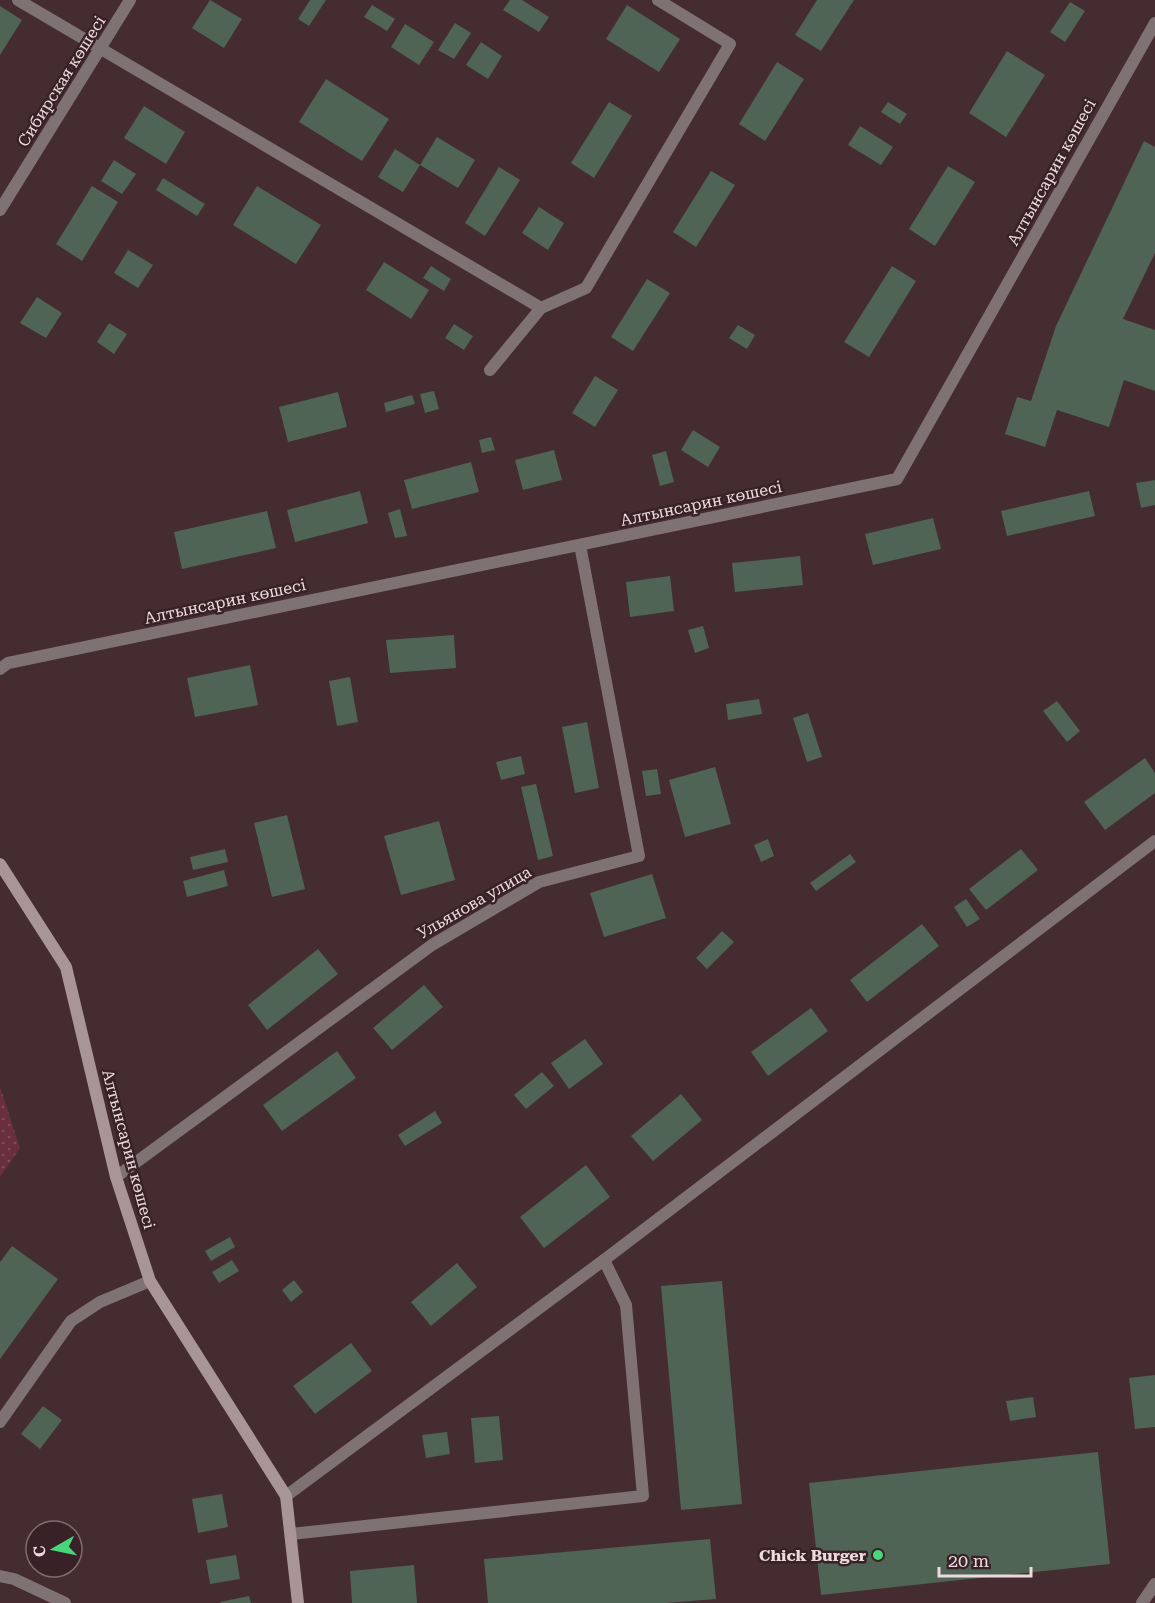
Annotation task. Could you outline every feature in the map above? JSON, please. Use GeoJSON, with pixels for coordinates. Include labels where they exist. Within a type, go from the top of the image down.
{"type":"FeatureCollection","features":[{"type":"Feature","properties":{"kind":"street"},"geometry":{"type":"LineString","coordinates":[[18,0],[541,308]]}},
{"type":"Feature","properties":{"kind":"street","name":"Сибирская көшесі"},"geometry":{"type":"LineString","coordinates":[[0,210],[130,0]]}},
{"type":"Feature","properties":{"kind":"street"},"geometry":{"type":"LineString","coordinates":[[490,370],[541,308],[586,288],[730,44],[658,0]]}},
{"type":"Feature","properties":{"kind":"street","name":"Алтынсарин көшесі"},"geometry":{"type":"LineString","coordinates":[[0,669],[8,663],[897,479],[1155,23]]}},
{"type":"Feature","properties":{"kind":"street","name":"Ульянова улица"},"geometry":{"type":"LineString","coordinates":[[116,1177],[432,945],[539,882],[639,856],[580,545]]}},
{"type":"Feature","properties":{"kind":"street"},"geometry":{"type":"LineString","coordinates":[[286,1496],[604,1260],[1155,841]]}},
{"type":"Feature","properties":{"kind":"street","name":"Алтынсарин көшесі"},"geometry":{"type":"LineString","coordinates":[[0,864],[66,967],[116,1177],[150,1281],[286,1496],[298,1603]]}},
{"type":"Feature","properties":{"kind":"street"},"geometry":{"type":"LineString","coordinates":[[291,1534],[644,1496],[626,1305],[604,1260]]}},
{"type":"Feature","properties":{"kind":"street"},"geometry":{"type":"LineString","coordinates":[[0,1422],[71,1322],[100,1302],[150,1281]]}},
{"type":"Feature","properties":{"kind":"street"},"geometry":{"type":"LineString","coordinates":[[0,1576],[14,1579],[64,1603]]}},
{"type":"Feature","properties":{"kind":"street"},"geometry":{"type":"LineString","coordinates":[[1142,1603],[1155,1584]]}},
{"type":"Feature","properties":{"kind":"shaded area"},"geometry":{"type":"Polygon","coordinates":[[[0,1087],[20,1148],[0,1177],[0,1087]]]}},
{"type":"Feature","properties":{"kind":"building"},"geometry":{"type":"Polygon","coordinates":[[[210,0],[242,19],[224,48],[192,28],[210,0]]]}},
{"type":"Feature","properties":{"kind":"building"},"geometry":{"type":"Polygon","coordinates":[[[310,0],[326,0],[309,26],[298,19],[310,0]]]}},
{"type":"Feature","properties":{"kind":"building"},"geometry":{"type":"Polygon","coordinates":[[[510,0],[522,0],[549,17],[539,32],[503,10],[510,0]]]}},
{"type":"Feature","properties":{"kind":"building"},"geometry":{"type":"Polygon","coordinates":[[[817,0],[854,0],[821,51],[795,35],[817,0]]]}},
{"type":"Feature","properties":{"kind":"building"},"geometry":{"type":"Polygon","coordinates":[[[1070,2],[1085,11],[1065,42],[1050,32],[1070,2]]]}},
{"type":"Feature","properties":{"kind":"building"},"geometry":{"type":"Polygon","coordinates":[[[372,5],[395,19],[387,31],[364,17],[372,5]]]}},
{"type":"Feature","properties":{"kind":"building"},"geometry":{"type":"Polygon","coordinates":[[[627,5],[680,39],[659,72],[606,39],[627,5]]]}},
{"type":"Feature","properties":{"kind":"building"},"geometry":{"type":"Polygon","coordinates":[[[0,6],[22,20],[0,55],[0,6]]]}},
{"type":"Feature","properties":{"kind":"building"},"geometry":{"type":"Polygon","coordinates":[[[455,23],[471,33],[454,59],[438,50],[455,23]]]}},
{"type":"Feature","properties":{"kind":"building"},"geometry":{"type":"Polygon","coordinates":[[[405,24],[434,42],[419,65],[391,47],[405,24]]]}},
{"type":"Feature","properties":{"kind":"building"},"geometry":{"type":"Polygon","coordinates":[[[481,42],[502,56],[488,79],[466,65],[481,42]]]}},
{"type":"Feature","properties":{"kind":"building"},"geometry":{"type":"Polygon","coordinates":[[[1007,51],[1045,75],[1006,137],[969,113],[1007,51]]]}},
{"type":"Feature","properties":{"kind":"building"},"geometry":{"type":"Polygon","coordinates":[[[777,62],[804,79],[765,141],[739,124],[777,62]]]}},
{"type":"Feature","properties":{"kind":"building"},"geometry":{"type":"Polygon","coordinates":[[[326,79],[389,119],[362,161],[299,122],[326,79]]]}},
{"type":"Feature","properties":{"kind":"building"},"geometry":{"type":"Polygon","coordinates":[[[609,102],[632,116],[594,178],[571,163],[609,102]]]}},
{"type":"Feature","properties":{"kind":"building"},"geometry":{"type":"Polygon","coordinates":[[[888,102],[907,114],[900,124],[881,112],[888,102]]]}},
{"type":"Feature","properties":{"kind":"building"},"geometry":{"type":"Polygon","coordinates":[[[144,106],[185,132],[166,164],[124,138],[144,106]]]}},
{"type":"Feature","properties":{"kind":"building"},"geometry":{"type":"Polygon","coordinates":[[[860,126],[893,147],[881,165],[848,145],[860,126]]]}},
{"type":"Feature","properties":{"kind":"building"},"geometry":{"type":"Polygon","coordinates":[[[437,137],[475,160],[458,188],[420,165],[437,137]]]}},
{"type":"Feature","properties":{"kind":"building"},"geometry":{"type":"Polygon","coordinates":[[[1144,141],[1155,147],[1155,253],[1123,319],[1155,330],[1155,391],[1124,380],[1109,427],[1057,410],[1045,447],[1005,434],[1017,397],[1031,401],[1056,326],[1144,141]]]}},
{"type":"Feature","properties":{"kind":"building"},"geometry":{"type":"Polygon","coordinates":[[[395,149],[420,165],[403,192],[378,177],[395,149]]]}},
{"type":"Feature","properties":{"kind":"building"},"geometry":{"type":"Polygon","coordinates":[[[114,160],[136,174],[122,194],[101,181],[114,160]]]}},
{"type":"Feature","properties":{"kind":"building"},"geometry":{"type":"Polygon","coordinates":[[[948,166],[975,182],[935,246],[909,229],[948,166]]]}},
{"type":"Feature","properties":{"kind":"building"},"geometry":{"type":"Polygon","coordinates":[[[499,167],[520,180],[485,236],[465,223],[499,167]]]}},
{"type":"Feature","properties":{"kind":"building"},"geometry":{"type":"Polygon","coordinates":[[[711,171],[735,185],[696,247],[673,232],[711,171]]]}},
{"type":"Feature","properties":{"kind":"building"},"geometry":{"type":"Polygon","coordinates":[[[163,178],[205,204],[197,216],[156,190],[163,178]]]}},
{"type":"Feature","properties":{"kind":"building"},"geometry":{"type":"Polygon","coordinates":[[[92,186],[118,202],[82,261],[56,244],[92,186]]]}},
{"type":"Feature","properties":{"kind":"building"},"geometry":{"type":"Polygon","coordinates":[[[257,186],[321,225],[296,264],[233,225],[257,186]]]}},
{"type":"Feature","properties":{"kind":"building"},"geometry":{"type":"Polygon","coordinates":[[[539,207],[564,223],[548,250],[522,233],[539,207]]]}},
{"type":"Feature","properties":{"kind":"building"},"geometry":{"type":"Polygon","coordinates":[[[128,250],[153,265],[138,288],[114,273],[128,250]]]}},
{"type":"Feature","properties":{"kind":"building"},"geometry":{"type":"Polygon","coordinates":[[[384,262],[429,290],[411,319],[366,290],[384,262]]]}},
{"type":"Feature","properties":{"kind":"building"},"geometry":{"type":"Polygon","coordinates":[[[431,266],[451,279],[444,291],[423,278],[431,266]]]}},
{"type":"Feature","properties":{"kind":"building"},"geometry":{"type":"Polygon","coordinates":[[[892,266],[916,281],[869,357],[844,342],[892,266]]]}},
{"type":"Feature","properties":{"kind":"building"},"geometry":{"type":"Polygon","coordinates":[[[647,279],[670,293],[633,351],[611,337],[647,279]]]}},
{"type":"Feature","properties":{"kind":"building"},"geometry":{"type":"Polygon","coordinates":[[[37,297],[62,313],[46,338],[20,323],[37,297]]]}},
{"type":"Feature","properties":{"kind":"building"},"geometry":{"type":"Polygon","coordinates":[[[109,323],[127,334],[114,354],[97,342],[109,323]]]}},
{"type":"Feature","properties":{"kind":"building"},"geometry":{"type":"Polygon","coordinates":[[[454,324],[473,336],[464,350],[445,338],[454,324]]]}},
{"type":"Feature","properties":{"kind":"building"},"geometry":{"type":"Polygon","coordinates":[[[738,325],[755,335],[747,349],[729,338],[738,325]]]}},
{"type":"Feature","properties":{"kind":"building"},"geometry":{"type":"Polygon","coordinates":[[[595,376],[618,390],[595,427],[572,413],[595,376]]]}},
{"type":"Feature","properties":{"kind":"building"},"geometry":{"type":"Polygon","coordinates":[[[434,391],[439,409],[425,413],[420,394],[434,391]]]}},
{"type":"Feature","properties":{"kind":"building"},"geometry":{"type":"Polygon","coordinates":[[[338,392],[347,427],[288,442],[279,407],[338,392]]]}},
{"type":"Feature","properties":{"kind":"building"},"geometry":{"type":"Polygon","coordinates":[[[412,395],[415,404],[386,412],[384,403],[412,395]]]}},
{"type":"Feature","properties":{"kind":"building"},"geometry":{"type":"Polygon","coordinates":[[[693,430],[720,447],[708,467],[681,450],[693,430]]]}},
{"type":"Feature","properties":{"kind":"building"},"geometry":{"type":"Polygon","coordinates":[[[491,437],[495,450],[482,453],[479,440],[491,437]]]}},
{"type":"Feature","properties":{"kind":"building"},"geometry":{"type":"Polygon","coordinates":[[[554,450],[562,480],[523,490],[515,460],[554,450]]]}},
{"type":"Feature","properties":{"kind":"building"},"geometry":{"type":"Polygon","coordinates":[[[666,451],[674,482],[660,486],[652,455],[666,451]]]}},
{"type":"Feature","properties":{"kind":"building"},"geometry":{"type":"Polygon","coordinates":[[[471,462],[479,492],[412,509],[404,480],[471,462]]]}},
{"type":"Feature","properties":{"kind":"building"},"geometry":{"type":"Polygon","coordinates":[[[1155,480],[1155,505],[1141,508],[1136,483],[1155,480]]]}},
{"type":"Feature","properties":{"kind":"building"},"geometry":{"type":"Polygon","coordinates":[[[360,491],[368,523],[295,542],[287,510],[360,491]]]}},
{"type":"Feature","properties":{"kind":"building"},"geometry":{"type":"Polygon","coordinates":[[[1089,491],[1095,516],[1007,536],[1001,511],[1089,491]]]}},
{"type":"Feature","properties":{"kind":"building"},"geometry":{"type":"Polygon","coordinates":[[[400,509],[407,536],[395,538],[388,513],[400,509]]]}},
{"type":"Feature","properties":{"kind":"building"},"geometry":{"type":"Polygon","coordinates":[[[267,511],[276,548],[182,569],[174,532],[267,511]]]}},
{"type":"Feature","properties":{"kind":"building"},"geometry":{"type":"Polygon","coordinates":[[[933,518],[941,549],[873,565],[865,534],[933,518]]]}},
{"type":"Feature","properties":{"kind":"building"},"geometry":{"type":"Polygon","coordinates":[[[800,556],[803,585],[735,592],[732,563],[800,556]]]}},
{"type":"Feature","properties":{"kind":"building"},"geometry":{"type":"Polygon","coordinates":[[[670,576],[674,611],[630,617],[626,582],[670,576]]]}},
{"type":"Feature","properties":{"kind":"building"},"geometry":{"type":"Polygon","coordinates":[[[703,626],[709,648],[695,653],[688,630],[703,626]]]}},
{"type":"Feature","properties":{"kind":"building"},"geometry":{"type":"Polygon","coordinates":[[[454,635],[456,668],[390,673],[386,640],[454,635]]]}},
{"type":"Feature","properties":{"kind":"building"},"geometry":{"type":"Polygon","coordinates":[[[250,665],[258,705],[195,717],[187,678],[250,665]]]}},
{"type":"Feature","properties":{"kind":"building"},"geometry":{"type":"Polygon","coordinates":[[[350,677],[358,722],[337,726],[329,681],[350,677]]]}},
{"type":"Feature","properties":{"kind":"building"},"geometry":{"type":"Polygon","coordinates":[[[759,699],[762,714],[728,720],[726,704],[759,699]]]}},
{"type":"Feature","properties":{"kind":"building"},"geometry":{"type":"Polygon","coordinates":[[[1057,701],[1080,731],[1067,742],[1043,711],[1057,701]]]}},
{"type":"Feature","properties":{"kind":"building"},"geometry":{"type":"Polygon","coordinates":[[[808,713],[822,757],[807,762],[793,718],[808,713]]]}},
{"type":"Feature","properties":{"kind":"building"},"geometry":{"type":"Polygon","coordinates":[[[587,722],[599,788],[575,793],[562,727],[587,722]]]}},
{"type":"Feature","properties":{"kind":"building"},"geometry":{"type":"Polygon","coordinates":[[[521,756],[525,774],[501,780],[496,762],[521,756]]]}},
{"type":"Feature","properties":{"kind":"building"},"geometry":{"type":"Polygon","coordinates":[[[1145,758],[1155,773],[1155,793],[1105,830],[1084,802],[1145,758]]]}},
{"type":"Feature","properties":{"kind":"building"},"geometry":{"type":"Polygon","coordinates":[[[715,767],[731,824],[685,837],[669,780],[715,767]]]}},
{"type":"Feature","properties":{"kind":"building"},"geometry":{"type":"Polygon","coordinates":[[[657,769],[661,794],[646,796],[642,771],[657,769]]]}},
{"type":"Feature","properties":{"kind":"building"},"geometry":{"type":"Polygon","coordinates":[[[536,784],[553,856],[538,860],[521,787],[536,784]]]}},
{"type":"Feature","properties":{"kind":"building"},"geometry":{"type":"Polygon","coordinates":[[[287,815],[305,889],[272,897],[254,823],[287,815]]]}},
{"type":"Feature","properties":{"kind":"building"},"geometry":{"type":"Polygon","coordinates":[[[439,821],[455,880],[401,895],[384,836],[439,821]]]}},
{"type":"Feature","properties":{"kind":"building"},"geometry":{"type":"Polygon","coordinates":[[[768,839],[774,856],[761,862],[754,845],[768,839]]]}},
{"type":"Feature","properties":{"kind":"building"},"geometry":{"type":"Polygon","coordinates":[[[225,849],[228,862],[193,870],[190,857],[225,849]]]}},
{"type":"Feature","properties":{"kind":"building"},"geometry":{"type":"Polygon","coordinates":[[[1021,849],[1038,870],[986,910],[969,889],[1021,849]]]}},
{"type":"Feature","properties":{"kind":"building"},"geometry":{"type":"Polygon","coordinates":[[[850,854],[856,862],[816,891],[810,883],[850,854]]]}},
{"type":"Feature","properties":{"kind":"building"},"geometry":{"type":"Polygon","coordinates":[[[224,870],[228,886],[187,897],[183,881],[224,870]]]}},
{"type":"Feature","properties":{"kind":"building"},"geometry":{"type":"Polygon","coordinates":[[[652,874],[666,918],[604,937],[590,893],[652,874]]]}},
{"type":"Feature","properties":{"kind":"building"},"geometry":{"type":"Polygon","coordinates":[[[966,899],[980,919],[967,927],[954,907],[966,899]]]}},
{"type":"Feature","properties":{"kind":"building"},"geometry":{"type":"Polygon","coordinates":[[[922,924],[939,946],[867,1002],[850,980],[922,924]]]}},
{"type":"Feature","properties":{"kind":"building"},"geometry":{"type":"Polygon","coordinates":[[[722,931],[734,942],[707,969],[696,958],[722,931]]]}},
{"type":"Feature","properties":{"kind":"building"},"geometry":{"type":"Polygon","coordinates":[[[318,949],[338,974],[267,1030],[248,1005],[318,949]]]}},
{"type":"Feature","properties":{"kind":"building"},"geometry":{"type":"Polygon","coordinates":[[[424,985],[443,1007],[392,1050],[373,1028],[424,985]]]}},
{"type":"Feature","properties":{"kind":"building"},"geometry":{"type":"Polygon","coordinates":[[[811,1008],[828,1031],[768,1076],[751,1052],[811,1008]]]}},
{"type":"Feature","properties":{"kind":"building"},"geometry":{"type":"Polygon","coordinates":[[[585,1039],[603,1064],[569,1089],[551,1063],[585,1039]]]}},
{"type":"Feature","properties":{"kind":"building"},"geometry":{"type":"Polygon","coordinates":[[[337,1051],[356,1078],[282,1131],[263,1105],[337,1051]]]}},
{"type":"Feature","properties":{"kind":"building"},"geometry":{"type":"Polygon","coordinates":[[[542,1072],[554,1086],[526,1109],[514,1095],[542,1072]]]}},
{"type":"Feature","properties":{"kind":"building"},"geometry":{"type":"Polygon","coordinates":[[[681,1094],[702,1120],[653,1161],[631,1136],[681,1094]]]}},
{"type":"Feature","properties":{"kind":"building"},"geometry":{"type":"Polygon","coordinates":[[[435,1111],[442,1123],[405,1146],[398,1135],[435,1111]]]}},
{"type":"Feature","properties":{"kind":"building"},"geometry":{"type":"Polygon","coordinates":[[[586,1165],[610,1197],[544,1248],[520,1217],[586,1165]]]}},
{"type":"Feature","properties":{"kind":"building"},"geometry":{"type":"Polygon","coordinates":[[[230,1237],[235,1247],[211,1261],[205,1251],[230,1237]]]}},
{"type":"Feature","properties":{"kind":"building"},"geometry":{"type":"Polygon","coordinates":[[[12,1246],[58,1279],[0,1359],[0,1262],[12,1246]]]}},
{"type":"Feature","properties":{"kind":"building"},"geometry":{"type":"Polygon","coordinates":[[[232,1260],[239,1271],[219,1283],[212,1272],[232,1260]]]}},
{"type":"Feature","properties":{"kind":"building"},"geometry":{"type":"Polygon","coordinates":[[[457,1263],[477,1287],[431,1326],[411,1302],[457,1263]]]}},
{"type":"Feature","properties":{"kind":"building"},"geometry":{"type":"Polygon","coordinates":[[[294,1280],[303,1292],[291,1302],[282,1290],[294,1280]]]}},
{"type":"Feature","properties":{"kind":"building"},"geometry":{"type":"Polygon","coordinates":[[[722,1281],[742,1504],[681,1510],[661,1286],[722,1281]]]}},
{"type":"Feature","properties":{"kind":"building"},"geometry":{"type":"Polygon","coordinates":[[[351,1343],[372,1371],[315,1414],[293,1386],[351,1343]]]}},
{"type":"Feature","properties":{"kind":"building"},"geometry":{"type":"Polygon","coordinates":[[[1155,1375],[1155,1427],[1135,1429],[1129,1378],[1155,1375]]]}},
{"type":"Feature","properties":{"kind":"building"},"geometry":{"type":"Polygon","coordinates":[[[1033,1397],[1036,1417],[1010,1421],[1006,1401],[1033,1397]]]}},
{"type":"Feature","properties":{"kind":"building"},"geometry":{"type":"Polygon","coordinates":[[[43,1406],[62,1420],[40,1449],[21,1434],[43,1406]]]}},
{"type":"Feature","properties":{"kind":"building"},"geometry":{"type":"Polygon","coordinates":[[[499,1416],[503,1460],[475,1463],[471,1418],[499,1416]]]}},
{"type":"Feature","properties":{"kind":"building"},"geometry":{"type":"Polygon","coordinates":[[[447,1432],[450,1454],[426,1458],[422,1435],[447,1432]]]}},
{"type":"Feature","properties":{"kind":"building"},"geometry":{"type":"Polygon","coordinates":[[[1098,1452],[1110,1564],[821,1595],[809,1483],[1098,1452]]]}},
{"type":"Feature","properties":{"kind":"building"},"geometry":{"type":"Polygon","coordinates":[[[222,1494],[228,1527],[198,1533],[192,1499],[222,1494]]]}},
{"type":"Feature","properties":{"kind":"building"},"geometry":{"type":"Polygon","coordinates":[[[710,1539],[716,1599],[666,1603],[488,1603],[484,1559],[710,1539]]]}},
{"type":"Feature","properties":{"kind":"building"},"geometry":{"type":"Polygon","coordinates":[[[236,1555],[240,1579],[210,1584],[206,1560],[236,1555]]]}},
{"type":"Feature","properties":{"kind":"building"},"geometry":{"type":"Polygon","coordinates":[[[414,1565],[417,1603],[352,1603],[350,1571],[414,1565]]]}},
{"type":"Feature","properties":{"kind":"building"},"geometry":{"type":"Polygon","coordinates":[[[249,1596],[251,1603],[220,1602],[249,1596]]]}},
{"type":"Feature","properties":{"kind":"place","name":"Chick Burger"},"geometry":{"type":"Point","coordinates":[878,1555]}}]}
